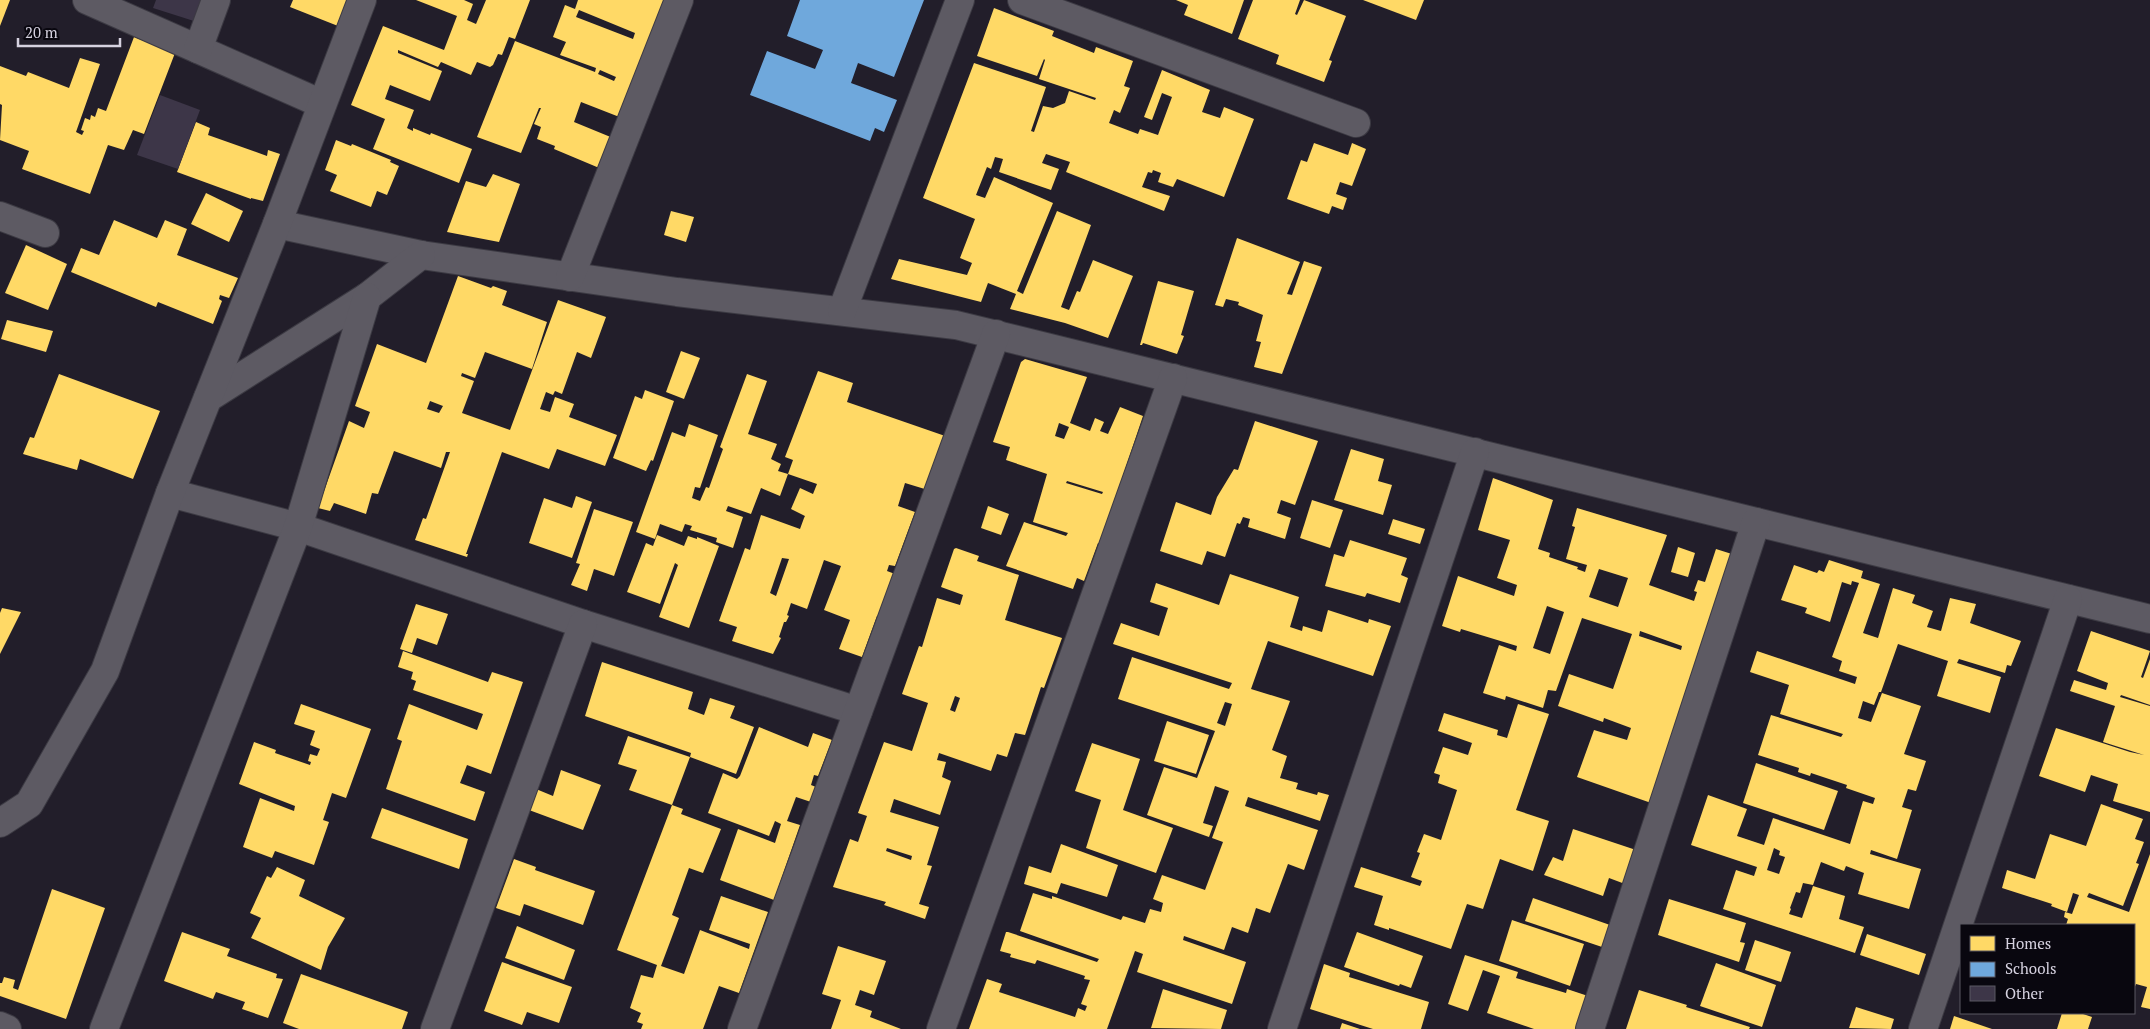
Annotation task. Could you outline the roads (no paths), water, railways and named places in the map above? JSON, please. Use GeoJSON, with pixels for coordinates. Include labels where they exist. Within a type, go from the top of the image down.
{"type":"FeatureCollection","features":[{"type":"Feature","properties":{"kind":"street"},"geometry":{"type":"LineString","coordinates":[[87,0],[322,104]]}},
{"type":"Feature","properties":{"kind":"street"},"geometry":{"type":"LineString","coordinates":[[198,49],[216,0]]}},
{"type":"Feature","properties":{"kind":"street"},"geometry":{"type":"LineString","coordinates":[[0,823],[29,804],[105,671],[170,493],[277,224],[362,0]]}},
{"type":"Feature","properties":{"kind":"street"},"geometry":{"type":"LineString","coordinates":[[570,277],[679,0]]}},
{"type":"Feature","properties":{"kind":"street"},"geometry":{"type":"LineString","coordinates":[[842,312],[960,0]]}},
{"type":"Feature","properties":{"kind":"street"},"geometry":{"type":"LineString","coordinates":[[1022,0],[1356,123]]}},
{"type":"Feature","properties":{"kind":"street"},"geometry":{"type":"LineString","coordinates":[[0,216],[45,233]]}},
{"type":"Feature","properties":{"kind":"street"},"geometry":{"type":"LineString","coordinates":[[277,224],[421,255],[677,292],[956,325],[2150,619]]}},
{"type":"Feature","properties":{"kind":"street"},"geometry":{"type":"LineString","coordinates":[[208,398],[367,297],[421,255]]}},
{"type":"Feature","properties":{"kind":"street"},"geometry":{"type":"LineString","coordinates":[[104,1029],[298,527],[367,297]]}},
{"type":"Feature","properties":{"kind":"street"},"geometry":{"type":"LineString","coordinates":[[742,1029],[996,334]]}},
{"type":"Feature","properties":{"kind":"street"},"geometry":{"type":"LineString","coordinates":[[942,1029],[1173,378]]}},
{"type":"Feature","properties":{"kind":"street"},"geometry":{"type":"LineString","coordinates":[[1282,1029],[1475,452]]}},
{"type":"Feature","properties":{"kind":"street"},"geometry":{"type":"LineString","coordinates":[[170,493],[298,527],[583,624],[858,711]]}},
{"type":"Feature","properties":{"kind":"street"},"geometry":{"type":"LineString","coordinates":[[1590,1029],[1756,522]]}},
{"type":"Feature","properties":{"kind":"street"},"geometry":{"type":"LineString","coordinates":[[1923,1029],[2068,599]]}},
{"type":"Feature","properties":{"kind":"street"},"geometry":{"type":"LineString","coordinates":[[435,1029],[583,624]]}},
{"type":"Feature","properties":{"kind":"street"},"geometry":{"type":"LineString","coordinates":[[0,1026],[7,1029]]}}]}
